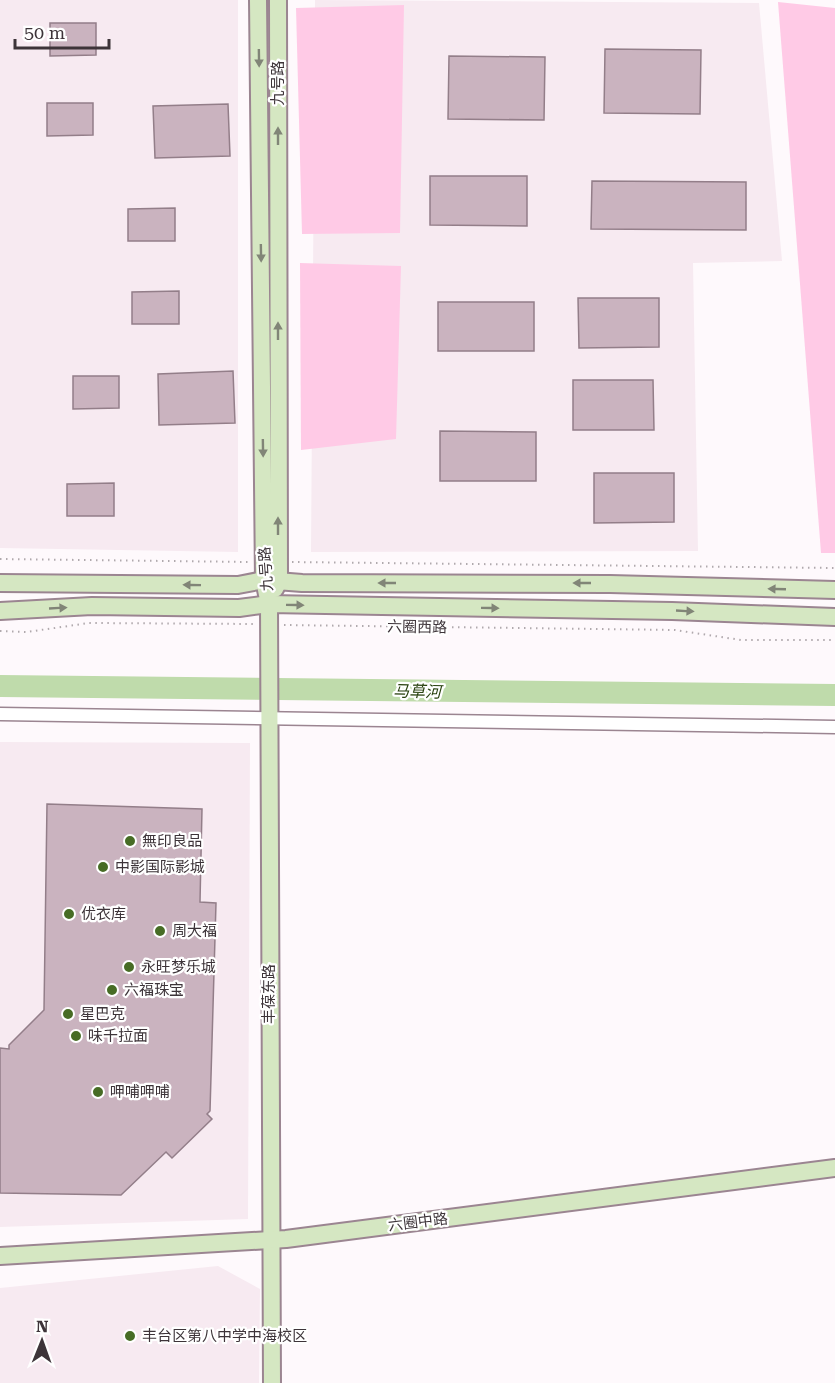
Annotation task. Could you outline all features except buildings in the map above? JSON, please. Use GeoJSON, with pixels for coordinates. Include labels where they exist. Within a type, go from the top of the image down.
{"type":"FeatureCollection","features":[{"type":"Feature","properties":{"kind":"street","name":"九号路"},"geometry":{"type":"LineString","coordinates":[[258,0],[271,562]]}},
{"type":"Feature","properties":{"kind":"street","name":"九号路"},"geometry":{"type":"LineString","coordinates":[[269,604],[278,0]]}},
{"type":"Feature","properties":{"kind":"street"},"geometry":{"type":"LineString","coordinates":[[0,583],[238,585],[271,581],[610,584],[835,590]]}},
{"type":"Feature","properties":{"kind":"street","name":"六圈西路"},"geometry":{"type":"LineString","coordinates":[[0,611],[92,606],[239,608],[269,604],[672,611],[835,617]]}},
{"type":"Feature","properties":{"kind":"street","name":"丰葆东路"},"geometry":{"type":"LineString","coordinates":[[269,604],[272,1383]]}},
{"type":"Feature","properties":{"kind":"street"},"geometry":{"type":"LineString","coordinates":[[0,714],[269,715],[835,727]]}},
{"type":"Feature","properties":{"kind":"street","name":"六圈中路"},"geometry":{"type":"LineString","coordinates":[[0,1256],[270,1240],[835,1167]]}},
{"type":"Feature","properties":{"kind":"path"},"geometry":{"type":"LineString","coordinates":[[0,559],[835,568]]}},
{"type":"Feature","properties":{"kind":"path","name":"六圈西路"},"geometry":{"type":"LineString","coordinates":[[0,631],[27,632],[89,623],[269,624],[675,630],[741,639],[835,640]]}},
{"type":"Feature","properties":{"kind":"shaded area"},"geometry":{"type":"Polygon","coordinates":[[[0,0],[238,0],[238,552],[0,548],[0,0]]]}},
{"type":"Feature","properties":{"kind":"shaded area"},"geometry":{"type":"Polygon","coordinates":[[[315,0],[759,3],[782,261],[693,263],[698,551],[311,552],[315,0]]]}},
{"type":"Feature","properties":{"kind":"shaded area"},"geometry":{"type":"Polygon","coordinates":[[[778,2],[835,8],[835,553],[821,553],[778,2]]]}},
{"type":"Feature","properties":{"kind":"shaded area"},"geometry":{"type":"Polygon","coordinates":[[[404,5],[400,233],[302,234],[296,8],[404,5]]]}},
{"type":"Feature","properties":{"kind":"shaded area"},"geometry":{"type":"Polygon","coordinates":[[[300,263],[401,266],[396,439],[301,450],[300,263]]]}},
{"type":"Feature","properties":{"kind":"shaded area","name":"永旺梦乐城"},"geometry":{"type":"Polygon","coordinates":[[[0,742],[250,743],[248,1219],[0,1227],[0,742]]]}},
{"type":"Feature","properties":{"kind":"shaded area","name":"丰台区第八中学中海校区"},"geometry":{"type":"Polygon","coordinates":[[[218,1266],[260,1289],[259,1383],[0,1383],[0,1288],[218,1266]]]}},
{"type":"Feature","properties":{"kind":"waterway","name":"马草河"},"geometry":{"type":"LineString","coordinates":[[0,686],[835,695]]}},
{"type":"Feature","properties":{"kind":"place","name":"無印良品"},"geometry":{"type":"Point","coordinates":[130,841]}},
{"type":"Feature","properties":{"kind":"place","name":"中影国际影城"},"geometry":{"type":"Point","coordinates":[103,867]}},
{"type":"Feature","properties":{"kind":"place","name":"优衣库"},"geometry":{"type":"Point","coordinates":[69,914]}},
{"type":"Feature","properties":{"kind":"place","name":"周大福"},"geometry":{"type":"Point","coordinates":[160,931]}},
{"type":"Feature","properties":{"kind":"place","name":"永旺梦乐城"},"geometry":{"type":"Point","coordinates":[129,967]}},
{"type":"Feature","properties":{"kind":"place","name":"六福珠宝"},"geometry":{"type":"Point","coordinates":[112,990]}},
{"type":"Feature","properties":{"kind":"place","name":"星巴克"},"geometry":{"type":"Point","coordinates":[68,1014]}},
{"type":"Feature","properties":{"kind":"place","name":"味千拉面"},"geometry":{"type":"Point","coordinates":[76,1036]}},
{"type":"Feature","properties":{"kind":"place","name":"呷哺呷哺"},"geometry":{"type":"Point","coordinates":[98,1092]}},
{"type":"Feature","properties":{"kind":"place","name":"丰台区第八中学中海校区"},"geometry":{"type":"Point","coordinates":[130,1336]}}]}
